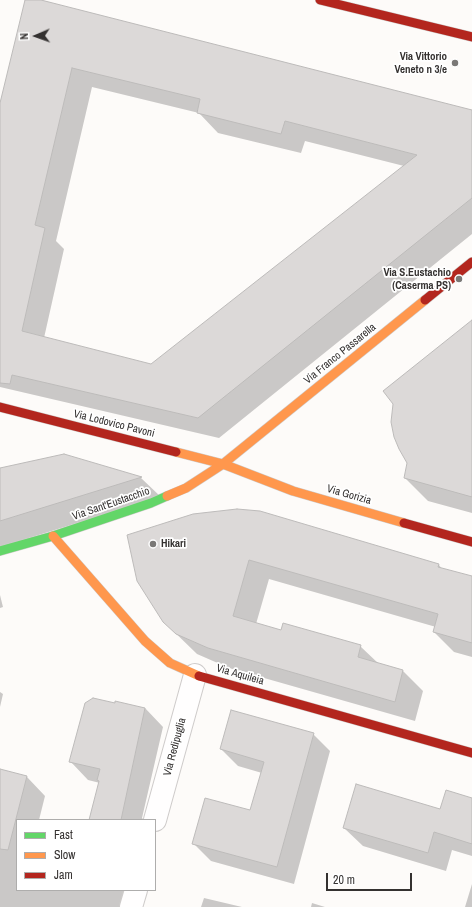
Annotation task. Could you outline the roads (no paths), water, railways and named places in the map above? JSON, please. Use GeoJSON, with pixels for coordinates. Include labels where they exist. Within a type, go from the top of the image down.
{"type":"FeatureCollection","features":[{"type":"Feature","properties":{"kind":"street"},"geometry":{"type":"LineString","coordinates":[[320,0],[472,37]]}},
{"type":"Feature","properties":{"kind":"street","name":"Via Franco Passarella"},"geometry":{"type":"LineString","coordinates":[[223,464],[472,262]]}},
{"type":"Feature","properties":{"kind":"street","name":"Via Lodovico Pavoni"},"geometry":{"type":"LineString","coordinates":[[0,407],[223,464]]}},
{"type":"Feature","properties":{"kind":"street","name":"Via Sant'Eustacchio"},"geometry":{"type":"LineString","coordinates":[[0,551],[53,536],[152,503],[186,488],[223,464]]}},
{"type":"Feature","properties":{"kind":"street","name":"Via Gorizia"},"geometry":{"type":"LineString","coordinates":[[223,464],[293,491],[472,542]]}},
{"type":"Feature","properties":{"kind":"street","name":"Via Aquileia"},"geometry":{"type":"LineString","coordinates":[[53,536],[145,641],[170,663],[195,675],[472,753]]}},
{"type":"Feature","properties":{"kind":"street","name":"Via Redipuglia"},"geometry":{"type":"LineString","coordinates":[[155,819],[195,675]]}},
{"type":"Feature","properties":{"kind":"street"},"geometry":{"type":"LineString","coordinates":[[131,907],[136,891]]}},
{"type":"Feature","properties":{"kind":"place","name":"Via Vittorio Veneto n 3/e"},"geometry":{"type":"Point","coordinates":[455,63]}},
{"type":"Feature","properties":{"kind":"place","name":"Via S.Eustachio (Caserma PS)"},"geometry":{"type":"Point","coordinates":[459,279]}},
{"type":"Feature","properties":{"kind":"place","name":"Hikari"},"geometry":{"type":"Point","coordinates":[153,544]}}]}
